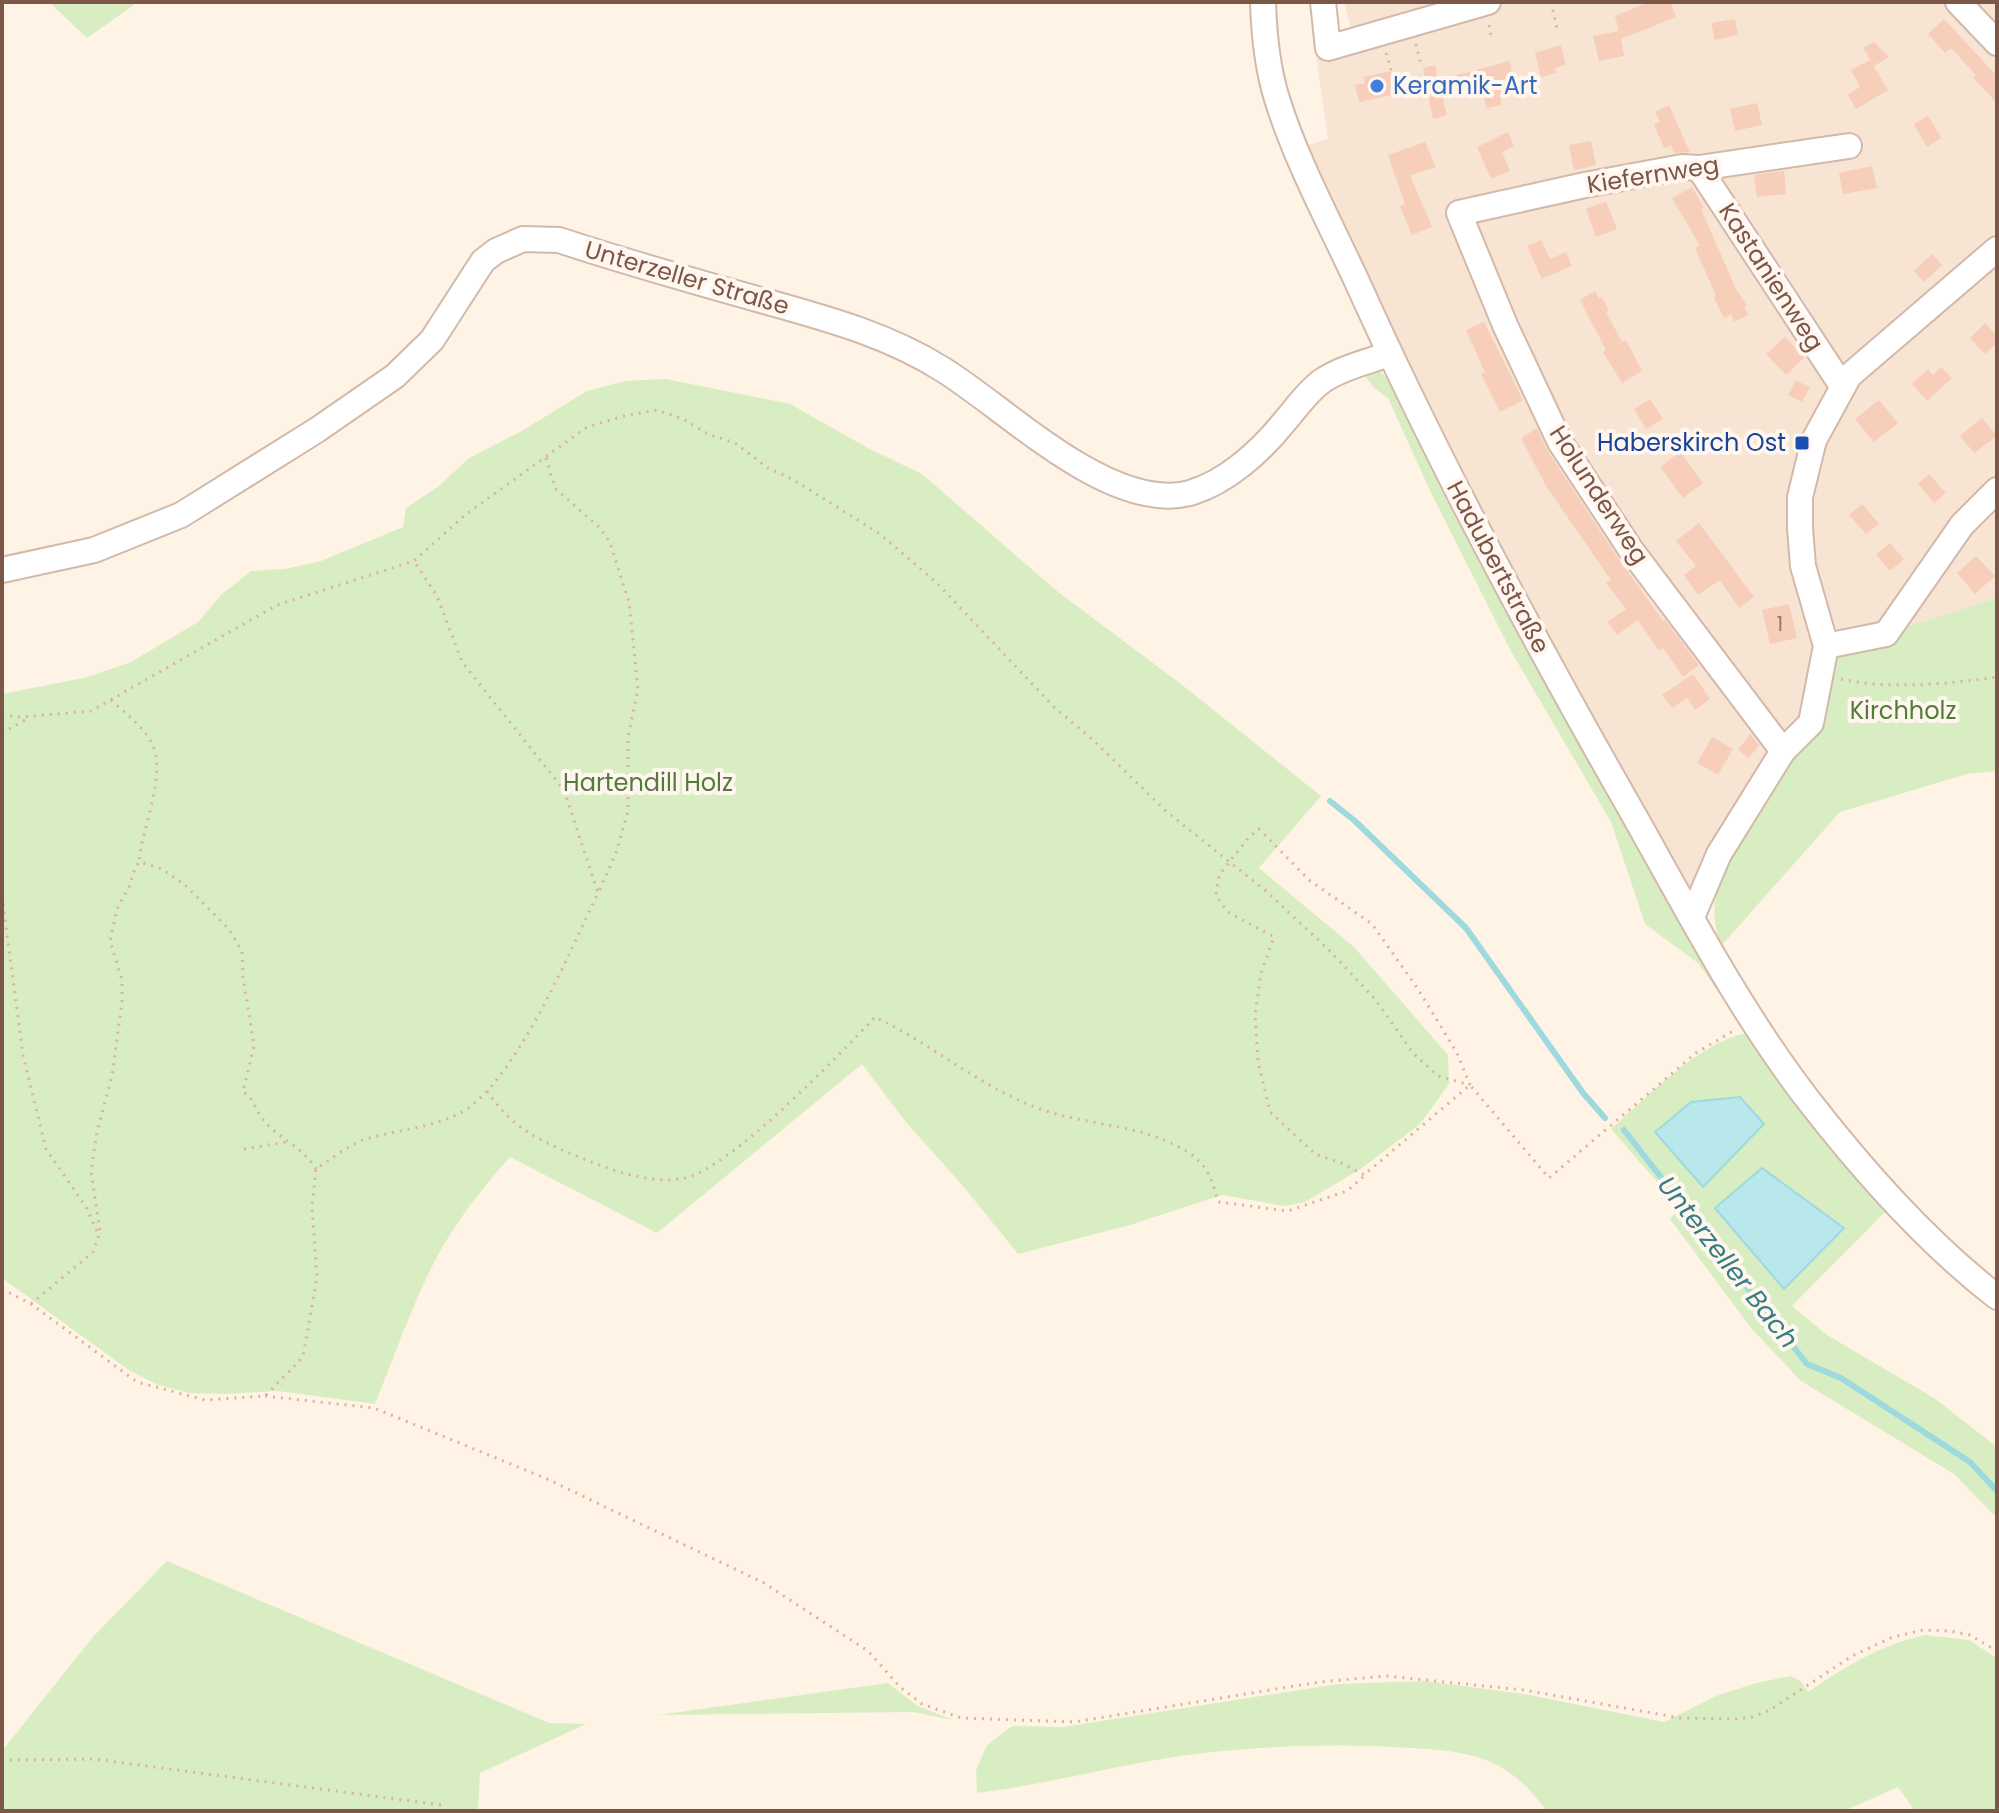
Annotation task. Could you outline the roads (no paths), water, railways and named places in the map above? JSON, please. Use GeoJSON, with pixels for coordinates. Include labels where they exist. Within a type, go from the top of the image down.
{"type":"FeatureCollection","features":[{"type":"Feature","properties":{"kind":"street","name":"Hadubertstraße"},"geometry":{"type":"LineString","coordinates":[[1263,2],[1265,50],[1277,99],[1389,354],[1502,579],[1692,917],[1755,1025],[1808,1100],[1895,1204],[1997,1297]]}},
{"type":"Feature","properties":{"kind":"street"},"geometry":{"type":"LineString","coordinates":[[1323,2],[1328,48],[1488,2]]}},
{"type":"Feature","properties":{"kind":"street"},"geometry":{"type":"LineString","coordinates":[[1958,2],[1997,43]]}},
{"type":"Feature","properties":{"kind":"street","name":"Kiefernweg"},"geometry":{"type":"LineString","coordinates":[[1459,213],[1682,167],[1699,168],[1849,146]]}},
{"type":"Feature","properties":{"kind":"street","name":"Kastanienweg"},"geometry":{"type":"LineString","coordinates":[[1699,168],[1842,386]]}},
{"type":"Feature","properties":{"kind":"street","name":"Holunderweg"},"geometry":{"type":"LineString","coordinates":[[1459,213],[1505,325],[1560,442],[1631,550],[1783,751]]}},
{"type":"Feature","properties":{"kind":"street","name":"Unterzeller Straße"},"geometry":{"type":"LineString","coordinates":[[2,570],[94,550],[181,515],[261,466],[395,376],[432,340],[483,261],[496,251],[523,239],[559,240],[842,323],[892,342],[962,382],[1092,473],[1125,488],[1149,493],[1187,493],[1233,472],[1322,381],[1335,373],[1389,354]]}},
{"type":"Feature","properties":{"kind":"street"},"geometry":{"type":"LineString","coordinates":[[1692,917],[1719,854],[1783,751],[1811,723],[1826,646],[1803,566],[1800,497],[1814,440],[1849,376],[1997,249]]}},
{"type":"Feature","properties":{"kind":"street"},"geometry":{"type":"LineString","coordinates":[[1826,646],[1886,634],[1962,525],[1997,490]]}},
{"type":"Feature","properties":{"kind":"water"},"geometry":{"type":"Polygon","coordinates":[[[1740,1097],[1764,1124],[1703,1187],[1655,1132],[1691,1102],[1740,1097]]]}},
{"type":"Feature","properties":{"kind":"water"},"geometry":{"type":"Polygon","coordinates":[[[1762,1168],[1844,1228],[1784,1289],[1715,1208],[1762,1168]]]}},
{"type":"Feature","properties":{"kind":"waterway","name":"Unterzeller Bach"},"geometry":{"type":"LineString","coordinates":[[1330,801],[1355,821],[1466,928],[1583,1093],[1605,1118]]}},
{"type":"Feature","properties":{"kind":"waterway","name":"Unterzeller Bach"},"geometry":{"type":"LineString","coordinates":[[1624,1130],[1807,1364],[1841,1378],[1970,1462],[1997,1491]]}},
{"type":"Feature","properties":{"kind":"place","name":"Keramik-Art"},"geometry":{"type":"Point","coordinates":[1377,86]}},
{"type":"Feature","properties":{"kind":"place","name":"Haberskirch Ost"},"geometry":{"type":"Point","coordinates":[1802,443]}},
{"type":"Feature","properties":{"kind":"park label","name":"Kirchholz"},"geometry":{"type":"Point","coordinates":[1903,711]}},
{"type":"Feature","properties":{"kind":"park label","name":"Hartendill Holz"},"geometry":{"type":"Point","coordinates":[648,783]}}]}
